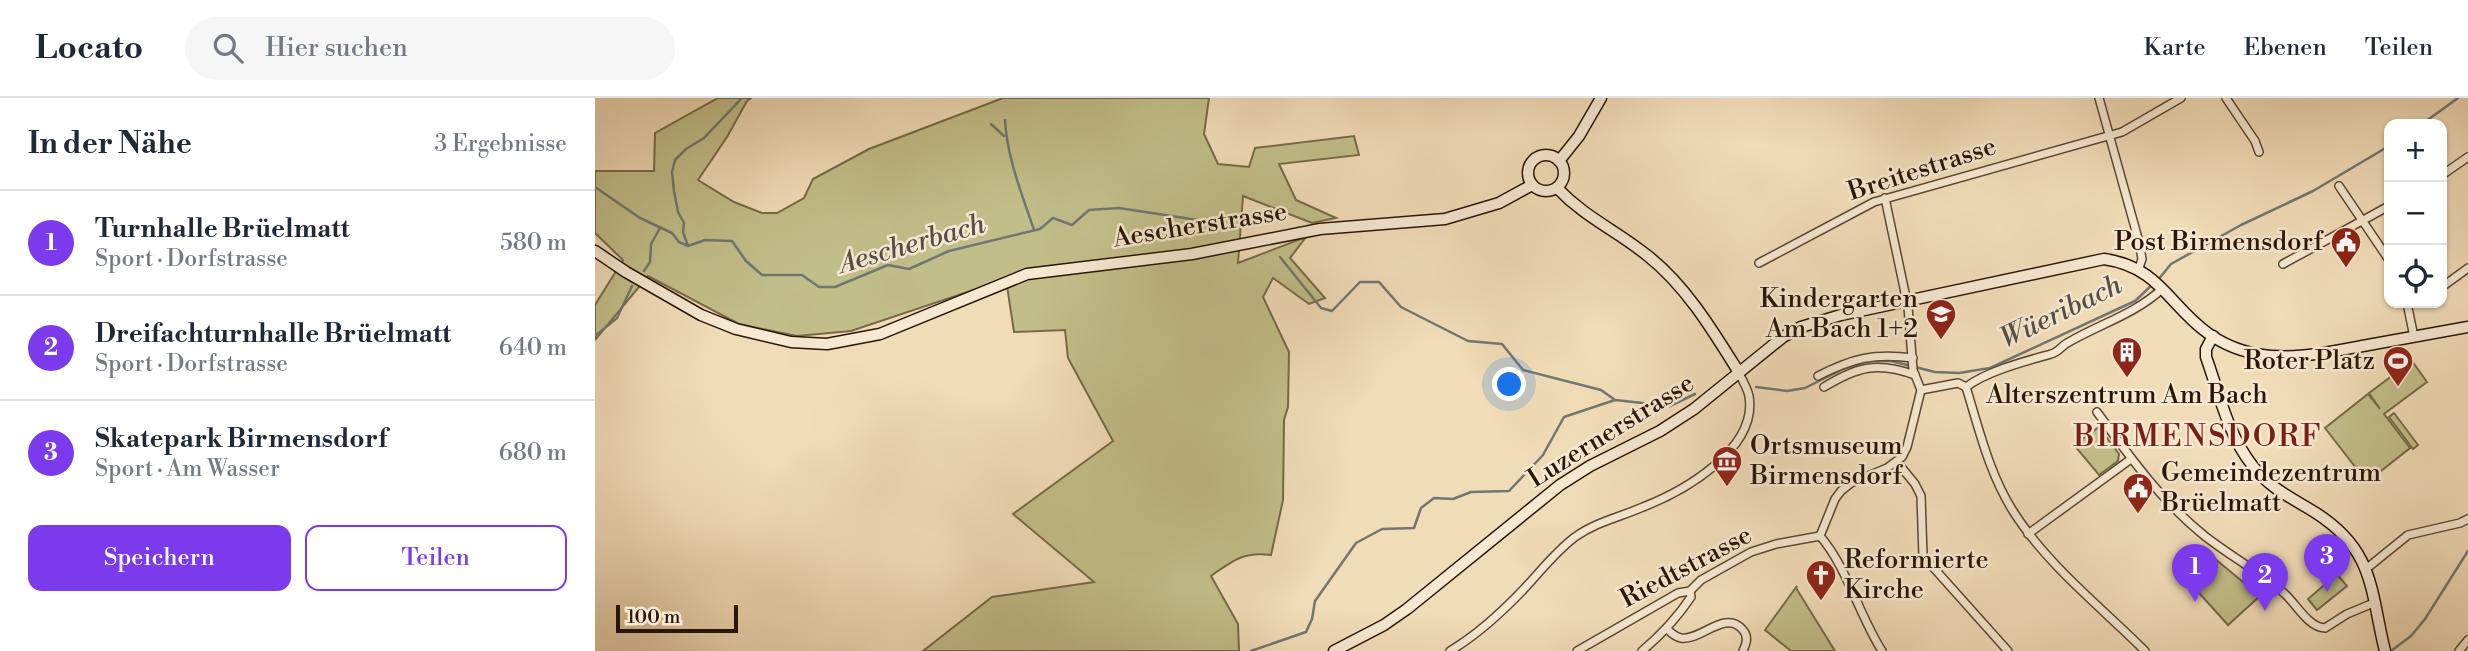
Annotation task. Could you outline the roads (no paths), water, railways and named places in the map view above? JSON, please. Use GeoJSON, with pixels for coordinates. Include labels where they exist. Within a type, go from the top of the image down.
{"type":"FeatureCollection","features":[{"type":"Feature","properties":{"kind":"main road"},"geometry":{"type":"LineString","coordinates":[[1559,161],[1579,136],[1601,98]]}},
{"type":"Feature","properties":{"kind":"main road"},"geometry":{"type":"LineString","coordinates":[[1546,155],[1559,161],[1564,175],[1557,188],[1544,192],[1532,185],[1528,175],[1532,161],[1546,155]]}},
{"type":"Feature","properties":{"kind":"main road","name":"Aescherstrasse"},"geometry":{"type":"LineString","coordinates":[[595,251],[701,315],[736,329],[791,342],[827,344],[880,334],[1027,274],[1192,254],[1320,229],[1445,219],[1499,203],[1532,185]]}},
{"type":"Feature","properties":{"kind":"main road"},"geometry":{"type":"LineString","coordinates":[[1557,188],[1581,211],[1637,248],[1665,271],[1710,327],[1738,371]]}},
{"type":"Feature","properties":{"kind":"main road","name":"Luzernerstrasse"},"geometry":{"type":"LineString","coordinates":[[1338,650],[1407,609],[1560,485],[1590,466],[1660,431],[1694,409],[1738,371],[1783,337],[1801,327],[1841,315],[2094,260],[2120,261],[2139,268]]}},
{"type":"Feature","properties":{"kind":"main road"},"geometry":{"type":"LineString","coordinates":[[2139,268],[2213,336],[2247,353],[2280,358],[2320,354],[2468,327]]}},
{"type":"Feature","properties":{"kind":"main road"},"geometry":{"type":"LineString","coordinates":[[2213,336],[2206,349],[2206,357],[2232,432],[2249,463],[2272,486],[2338,529],[2357,553],[2366,569],[2376,602],[2384,646]]}},
{"type":"Feature","properties":{"kind":"street"},"geometry":{"type":"LineString","coordinates":[[2099,98],[2140,248],[2142,259],[2139,268]]}},
{"type":"Feature","properties":{"kind":"street","name":"Breitestrasse"},"geometry":{"type":"LineString","coordinates":[[1759,263],[1855,211],[1885,198],[2122,132],[2181,98]]}},
{"type":"Feature","properties":{"kind":"street"},"geometry":{"type":"LineString","coordinates":[[2226,98],[2255,141],[2259,152]]}},
{"type":"Feature","properties":{"kind":"street"},"geometry":{"type":"LineString","coordinates":[[2447,172],[2468,157]]}},
{"type":"Feature","properties":{"kind":"street"},"geometry":{"type":"LineString","coordinates":[[2339,186],[2384,253]]}},
{"type":"Feature","properties":{"kind":"street"},"geometry":{"type":"LineString","coordinates":[[1882,651],[1868,628],[1832,551],[1820,536],[1841,491],[1851,483],[1897,462],[1907,447],[1921,390],[1913,366],[1907,300],[1885,198]]}},
{"type":"Feature","properties":{"kind":"street"},"geometry":{"type":"LineString","coordinates":[[2283,264],[2384,209]]}},
{"type":"Feature","properties":{"kind":"street"},"geometry":{"type":"LineString","coordinates":[[2447,283],[2468,268]]}},
{"type":"Feature","properties":{"kind":"street"},"geometry":{"type":"LineString","coordinates":[[1966,387],[1976,380],[2055,353],[2065,343],[2132,311],[2157,283]]}},
{"type":"Feature","properties":{"kind":"street"},"geometry":{"type":"LineString","coordinates":[[2408,308],[2414,337]]}},
{"type":"Feature","properties":{"kind":"street"},"geometry":{"type":"LineString","coordinates":[[1818,376],[1861,357],[1892,355],[1913,366]]}},
{"type":"Feature","properties":{"kind":"street"},"geometry":{"type":"LineString","coordinates":[[1824,387],[1843,376],[1868,368],[1913,366]]}},
{"type":"Feature","properties":{"kind":"street"},"geometry":{"type":"LineString","coordinates":[[1450,651],[1506,608],[1555,554],[1577,536],[1597,524],[1645,507],[1668,495],[1696,479],[1732,450],[1747,424],[1749,407],[1747,391],[1738,371]]}},
{"type":"Feature","properties":{"kind":"street"},"geometry":{"type":"LineString","coordinates":[[1921,390],[1958,383],[1966,387],[1977,430],[1993,471],[2028,534],[2145,651]]}},
{"type":"Feature","properties":{"kind":"street"},"geometry":{"type":"LineString","coordinates":[[2097,412],[2131,458],[2186,519],[2206,537],[2277,587],[2313,625],[2325,628],[2347,614],[2376,602]]}},
{"type":"Feature","properties":{"kind":"street"},"geometry":{"type":"LineString","coordinates":[[2028,534],[2131,458]]}},
{"type":"Feature","properties":{"kind":"street"},"geometry":{"type":"LineString","coordinates":[[1897,462],[1921,496],[1923,556],[2008,651]]}},
{"type":"Feature","properties":{"kind":"street"},"geometry":{"type":"LineString","coordinates":[[2366,569],[2408,535],[2468,519]]}},
{"type":"Feature","properties":{"kind":"street","name":"Riedtstrasse"},"geometry":{"type":"LineString","coordinates":[[1577,651],[1678,593],[1690,591],[1701,580],[1751,552],[1776,544],[1820,536]]}},
{"type":"Feature","properties":{"kind":"street"},"geometry":{"type":"LineString","coordinates":[[1642,651],[1667,629],[1691,597],[1690,591]]}},
{"type":"Feature","properties":{"kind":"street"},"geometry":{"type":"LineString","coordinates":[[1667,629],[1678,638],[1685,638],[1719,625],[1733,624],[1745,634],[1747,641],[1743,651]]}},
{"type":"Feature","properties":{"kind":"street"},"geometry":{"type":"LineString","coordinates":[[2459,651],[2468,640]]}},
{"type":"Feature","properties":{"kind":"waterway"},"geometry":{"type":"LineString","coordinates":[[688,246],[674,191],[672,172],[675,160],[686,149],[704,138],[742,98]]}},
{"type":"Feature","properties":{"kind":"waterway","name":"Wüeribach"},"geometry":{"type":"LineString","coordinates":[[2429,119],[2458,98]]}},
{"type":"Feature","properties":{"kind":"waterway"},"geometry":{"type":"LineString","coordinates":[[1005,120],[1012,162],[1034,230]]}},
{"type":"Feature","properties":{"kind":"waterway"},"geometry":{"type":"LineString","coordinates":[[991,124],[1004,136]]}},
{"type":"Feature","properties":{"kind":"waterway","name":"Wüeribach"},"geometry":{"type":"LineString","coordinates":[[2158,280],[2171,264],[2241,225],[2313,191],[2384,149]]}},
{"type":"Feature","properties":{"kind":"waterway","name":"Aescherbach"},"geometry":{"type":"LineString","coordinates":[[595,187],[640,218],[672,233],[679,242],[688,246],[705,240],[732,241],[746,261],[762,275],[802,275],[819,287],[835,287],[888,265],[909,269],[949,251],[1040,229],[1053,218],[1072,225],[1089,210],[1119,208],[1224,224]]}},
{"type":"Feature","properties":{"kind":"waterway"},"geometry":{"type":"LineString","coordinates":[[644,271],[650,262],[651,244],[660,228]]}},
{"type":"Feature","properties":{"kind":"waterway","name":"Aescherbach"},"geometry":{"type":"LineString","coordinates":[[1280,257],[1321,308],[1332,311],[1360,282],[1379,282],[1401,307],[1468,341],[1502,344],[1523,370],[1601,390],[1615,400]]}},
{"type":"Feature","properties":{"kind":"waterway","name":"Wüeribach"},"geometry":{"type":"LineString","coordinates":[[1756,387],[1787,391],[1805,388],[1843,369],[1868,361],[1891,361],[1935,372],[1959,373],[1990,368],[2135,301],[2153,284]]}},
{"type":"Feature","properties":{"kind":"waterway"},"geometry":{"type":"LineString","coordinates":[[595,336],[617,318],[632,286]]}},
{"type":"Feature","properties":{"kind":"waterway","name":"Wüeribach"},"geometry":{"type":"LineString","coordinates":[[1251,651],[1306,632],[1312,619],[1315,601],[1356,543],[1382,529],[1414,528],[1421,508],[1434,498],[1453,499],[1471,492],[1509,491],[1543,455],[1564,417],[1615,400],[1670,406],[1695,394]]}},
{"type":"Feature","properties":{"kind":"waterway"},"geometry":{"type":"LineString","coordinates":[[2391,651],[2411,636],[2425,619],[2468,551]]}},
{"type":"Feature","properties":{"kind":"place","name":"Post Birmensdorf"},"geometry":{"type":"Point","coordinates":[2346,269]}},
{"type":"Feature","properties":{"kind":"place","name":"Kindergarten Am Bach 1+2"},"geometry":{"type":"Point","coordinates":[1941,341]}},
{"type":"Feature","properties":{"kind":"place","name":"Alterszentrum Am Bach"},"geometry":{"type":"Point","coordinates":[2127,379]}},
{"type":"Feature","properties":{"kind":"place","name":"Roter Platz"},"geometry":{"type":"Point","coordinates":[2398,388]}},
{"type":"Feature","properties":{"kind":"place","name":"Ortsmuseum Birmensdorf"},"geometry":{"type":"Point","coordinates":[1727,488]}},
{"type":"Feature","properties":{"kind":"place","name":"Gemeindezentrum Brüelmatt"},"geometry":{"type":"Point","coordinates":[2138,515]}},
{"type":"Feature","properties":{"kind":"place","name":"Skatepark Birmensdorf"},"geometry":{"type":"Point","coordinates":[2327,592]}},
{"type":"Feature","properties":{"kind":"place","name":"Reformierte Kirche"},"geometry":{"type":"Point","coordinates":[1821,602]}},
{"type":"Feature","properties":{"kind":"place","name":"Turnhalle Brüelmatt"},"geometry":{"type":"Point","coordinates":[2195,602]}},
{"type":"Feature","properties":{"kind":"place","name":"Dreifachturnhalle Brüelmatt"},"geometry":{"type":"Point","coordinates":[2265,611]}},
{"type":"Feature","properties":{"kind":"district","name":"BIRMENSDORF"},"geometry":{"type":"Point","coordinates":[2198,437]}}]}
